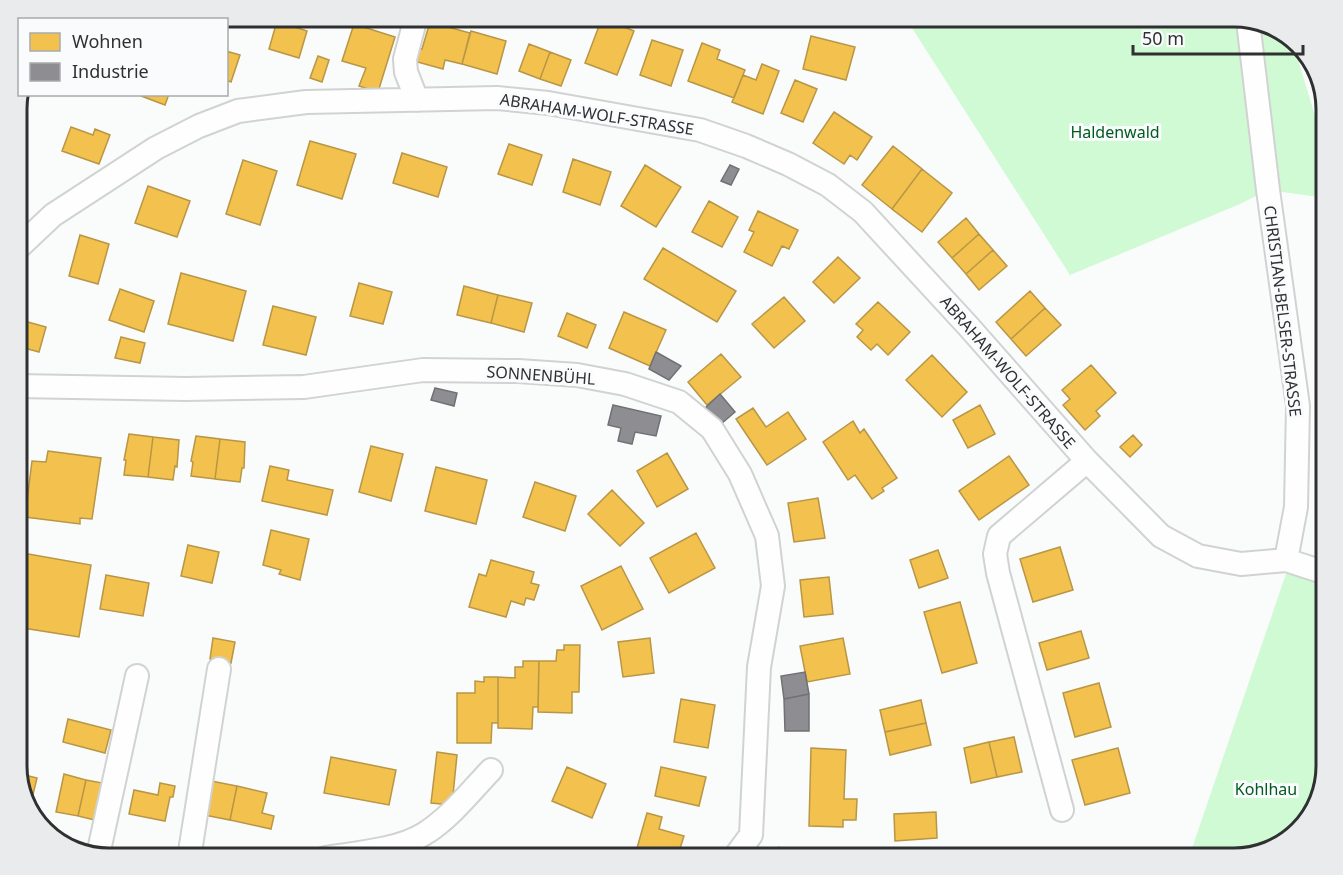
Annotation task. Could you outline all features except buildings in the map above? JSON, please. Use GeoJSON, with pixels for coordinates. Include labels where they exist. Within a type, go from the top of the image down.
{"type":"FeatureCollection","features":[{"type":"Feature","properties":{"kind":"street"},"geometry":{"type":"LineString","coordinates":[[413,27],[405,59],[406,72],[417,100]]}},
{"type":"Feature","properties":{"kind":"street","name":"CHRISTIAN-BELSER-STRASSE"},"geometry":{"type":"LineString","coordinates":[[1249,29],[1268,190],[1298,406],[1296,507],[1286,560]]}},
{"type":"Feature","properties":{"kind":"street","name":"ABRAHAM-WOLF-STRASSE"},"geometry":{"type":"LineString","coordinates":[[27,240],[53,215],[156,148],[209,122],[238,111],[306,102],[497,98],[559,105],[700,130],[788,164],[828,185],[863,212],[897,246],[1087,461],[1161,536],[1198,556],[1241,564],[1286,560]]}},
{"type":"Feature","properties":{"kind":"street","name":"SONNENBÜHL"},"geometry":{"type":"LineString","coordinates":[[27,386],[185,389],[304,387],[423,370],[518,371],[577,375],[625,384],[679,402],[712,429],[740,474],[767,536],[773,586],[759,667],[751,835],[741,848]]}},
{"type":"Feature","properties":{"kind":"street","name":"ABRAHAM-WOLF-STRASSE"},"geometry":{"type":"LineString","coordinates":[[1062,810],[998,573],[995,554],[999,536],[1087,461]]}},
{"type":"Feature","properties":{"kind":"street"},"geometry":{"type":"LineString","coordinates":[[1286,560],[1316,570]]}},
{"type":"Feature","properties":{"kind":"street"},"geometry":{"type":"LineString","coordinates":[[191,848],[219,669]]}},
{"type":"Feature","properties":{"kind":"street"},"geometry":{"type":"LineString","coordinates":[[100,847],[137,676]]}},
{"type":"Feature","properties":{"kind":"street"},"geometry":{"type":"LineString","coordinates":[[379,848],[401,844],[423,834],[447,816],[491,770]]}},
{"type":"Feature","properties":{"kind":"green space","name":"Haldenwald"},"geometry":{"type":"Polygon","coordinates":[[[911,27],[1234,27],[1270,35],[1288,47],[1297,56],[1316,119],[1316,197],[1268,190],[1240,204],[1070,275],[911,27]]]}},
{"type":"Feature","properties":{"kind":"green space","name":"Kohlhau"},"geometry":{"type":"Polygon","coordinates":[[[1289,565],[1316,575],[1316,766],[1308,802],[1288,828],[1270,840],[1245,847],[1192,848],[1289,565]]]}}]}
